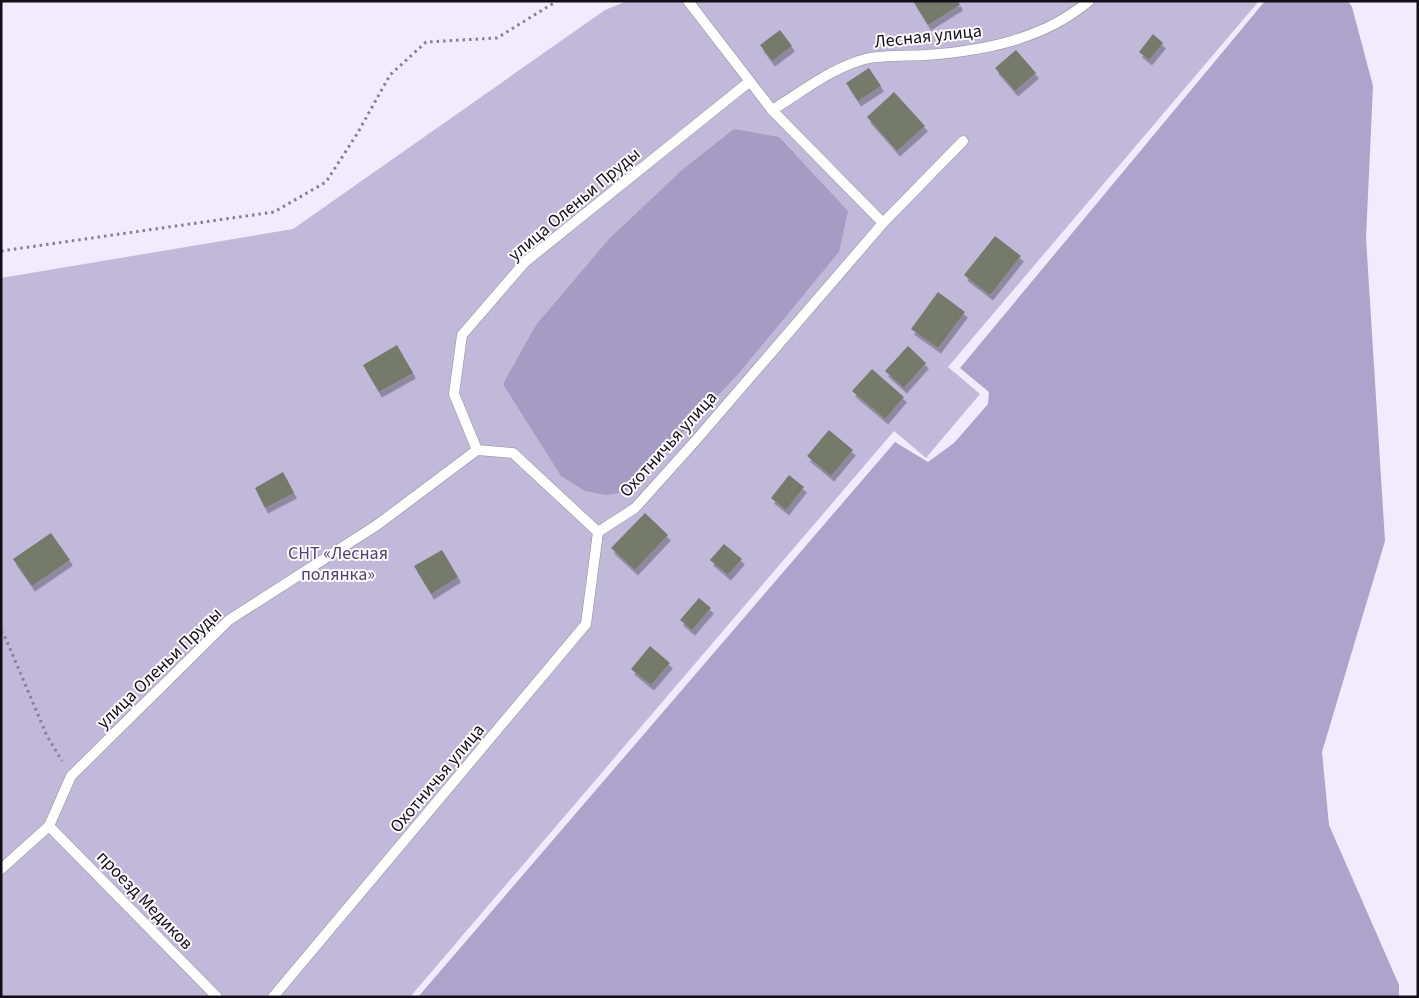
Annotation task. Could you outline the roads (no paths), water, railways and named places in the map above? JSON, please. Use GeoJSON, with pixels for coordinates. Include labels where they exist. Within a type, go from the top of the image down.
{"type":"FeatureCollection","features":[{"type":"Feature","properties":{"kind":"lane"},"geometry":{"type":"LineString","coordinates":[[688,1],[772,110],[883,223]]}},
{"type":"Feature","properties":{"kind":"lane","name":"Лесная улица"},"geometry":{"type":"LineString","coordinates":[[772,110],[830,73],[866,59],[960,52],[1018,39],[1058,24],[1089,1]]}},
{"type":"Feature","properties":{"kind":"lane","name":"улица Оленьи Пруды"},"geometry":{"type":"LineString","coordinates":[[1,869],[50,826],[72,776],[229,620],[377,524],[477,450],[454,394],[462,335],[525,262],[749,82]]}},
{"type":"Feature","properties":{"kind":"lane","name":"Охотничья улица"},"geometry":{"type":"LineString","coordinates":[[274,997],[586,624],[598,532],[635,508],[883,223],[963,141]]}},
{"type":"Feature","properties":{"kind":"lane"},"geometry":{"type":"LineString","coordinates":[[477,450],[513,453],[598,532]]}},
{"type":"Feature","properties":{"kind":"lane","name":"проезд Медиков"},"geometry":{"type":"LineString","coordinates":[[50,826],[217,997]]}},
{"type":"Feature","properties":{"kind":"park label","name":"СНТ «Лесная полянка»"},"geometry":{"type":"Point","coordinates":[338,563]}}]}
